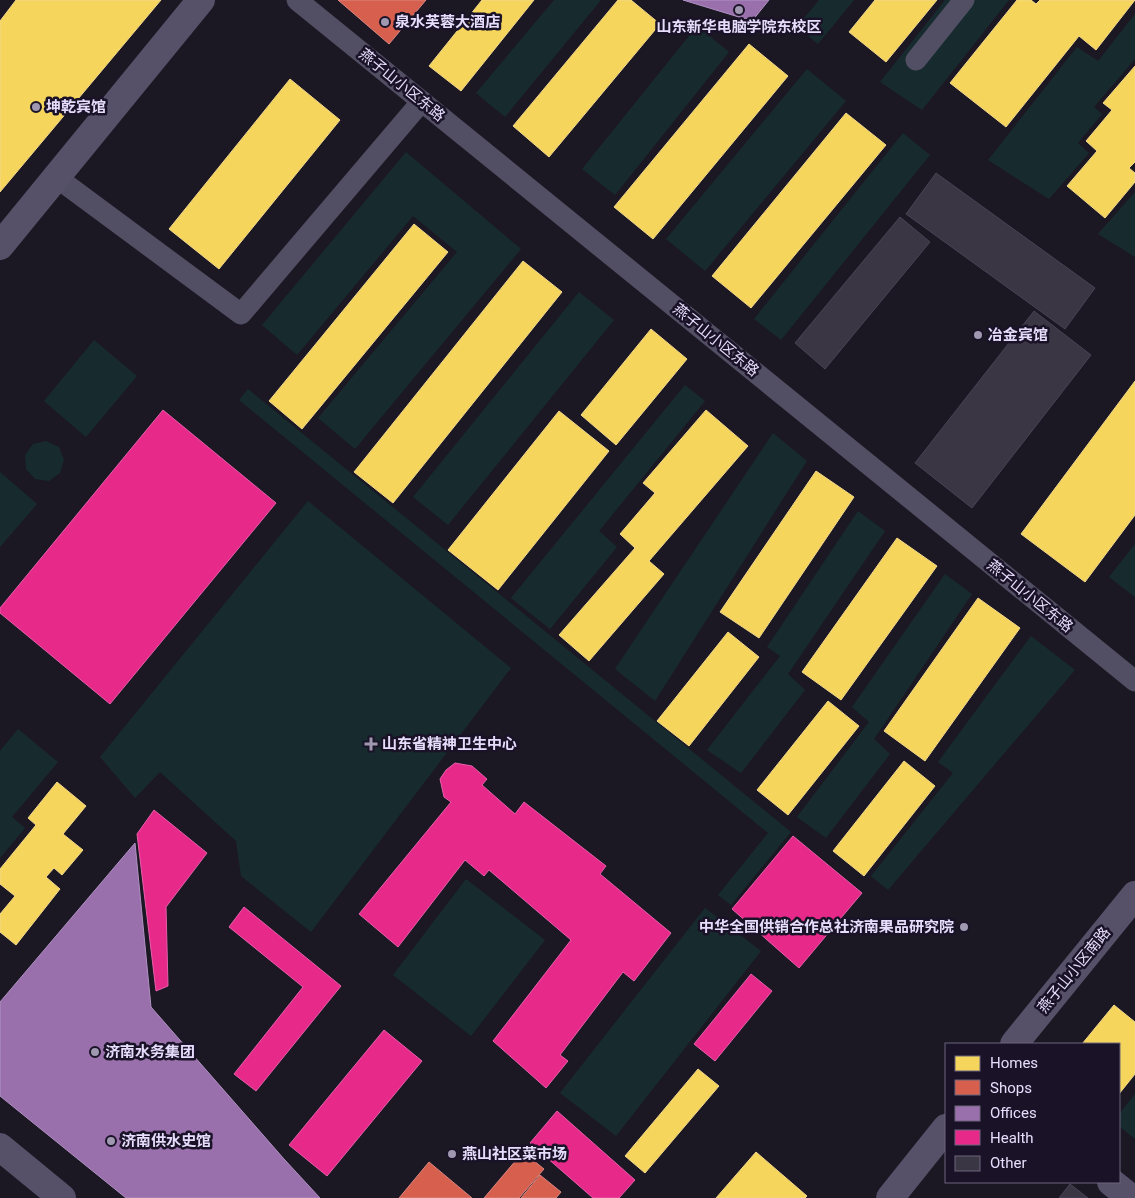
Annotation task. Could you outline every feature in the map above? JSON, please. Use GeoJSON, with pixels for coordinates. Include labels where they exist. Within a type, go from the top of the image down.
{"type":"FeatureCollection","features":[{"type":"Feature","properties":{"kind":"street"},"geometry":{"type":"LineString","coordinates":[[0,246],[201,0]]}},
{"type":"Feature","properties":{"kind":"street","name":"燕子山小区东路"},"geometry":{"type":"LineString","coordinates":[[297,0],[1135,681]]}},
{"type":"Feature","properties":{"kind":"street"},"geometry":{"type":"LineString","coordinates":[[916,60],[964,0]]}},
{"type":"Feature","properties":{"kind":"street"},"geometry":{"type":"LineString","coordinates":[[56,177],[241,314],[422,101]]}},
{"type":"Feature","properties":{"kind":"street","name":"燕子山小区南路"},"geometry":{"type":"LineString","coordinates":[[1015,1043],[1135,895]]}},
{"type":"Feature","properties":{"kind":"street"},"geometry":{"type":"LineString","coordinates":[[890,1198],[945,1129]]}},
{"type":"Feature","properties":{"kind":"street"},"geometry":{"type":"LineString","coordinates":[[0,1146],[62,1198]]}},
{"type":"Feature","properties":{"kind":"street"},"geometry":{"type":"LineString","coordinates":[[0,1168],[37,1198]]}},
{"type":"Feature","properties":{"kind":"street"},"geometry":{"type":"LineString","coordinates":[[1112,1183],[1132,1198]]}},
{"type":"Feature","properties":{"kind":"green space"},"geometry":{"type":"Polygon","coordinates":[[[554,0],[601,0],[505,117],[476,93],[554,0]]]}},
{"type":"Feature","properties":{"kind":"green space"},"geometry":{"type":"Polygon","coordinates":[[[819,0],[854,0],[818,44],[797,27],[819,0]]]}},
{"type":"Feature","properties":{"kind":"green space"},"geometry":{"type":"Polygon","coordinates":[[[945,0],[1009,0],[922,110],[880,82],[945,0]]]}},
{"type":"Feature","properties":{"kind":"green space"},"geometry":{"type":"Polygon","coordinates":[[[1135,14],[1135,59],[1094,107],[1102,114],[1078,143],[1089,153],[1049,199],[988,160],[1077,47],[1098,61],[1135,14]]]}},
{"type":"Feature","properties":{"kind":"green space"},"geometry":{"type":"Polygon","coordinates":[[[697,26],[729,52],[615,195],[582,169],[697,26]]]}},
{"type":"Feature","properties":{"kind":"green space"},"geometry":{"type":"Polygon","coordinates":[[[807,69],[846,101],[705,271],[666,239],[807,69]]]}},
{"type":"Feature","properties":{"kind":"green space"},"geometry":{"type":"Polygon","coordinates":[[[903,133],[930,155],[781,340],[754,319],[903,133]]]}},
{"type":"Feature","properties":{"kind":"green space"},"geometry":{"type":"Polygon","coordinates":[[[406,152],[521,249],[355,449],[318,418],[457,252],[413,216],[297,355],[262,325],[406,152]]]}},
{"type":"Feature","properties":{"kind":"green space"},"geometry":{"type":"Polygon","coordinates":[[[1135,192],[1135,257],[1098,234],[1135,192]]]}},
{"type":"Feature","properties":{"kind":"green space"},"geometry":{"type":"Polygon","coordinates":[[[579,292],[614,320],[448,525],[413,497],[579,292]]]}},
{"type":"Feature","properties":{"kind":"green space"},"geometry":{"type":"Polygon","coordinates":[[[94,340],[137,376],[86,437],[44,401],[94,340]]]}},
{"type":"Feature","properties":{"kind":"green space"},"geometry":{"type":"Polygon","coordinates":[[[685,385],[705,401],[599,531],[617,547],[550,629],[511,598],[685,385]]]}},
{"type":"Feature","properties":{"kind":"green space"},"geometry":{"type":"Polygon","coordinates":[[[248,389],[791,832],[731,905],[718,895],[768,833],[239,400],[248,389]]]}},
{"type":"Feature","properties":{"kind":"green space"},"geometry":{"type":"Polygon","coordinates":[[[773,433],[807,461],[655,701],[615,669],[773,433]]]}},
{"type":"Feature","properties":{"kind":"green space"},"geometry":{"type":"Polygon","coordinates":[[[46,441],[59,447],[64,460],[60,473],[49,481],[35,479],[26,469],[25,455],[33,444],[46,441]]]}},
{"type":"Feature","properties":{"kind":"green space"},"geometry":{"type":"Polygon","coordinates":[[[0,472],[37,504],[0,547],[0,472]]]}},
{"type":"Feature","properties":{"kind":"green space"},"geometry":{"type":"Polygon","coordinates":[[[308,501],[511,668],[311,932],[241,876],[236,841],[160,772],[135,798],[100,757],[308,501]]]}},
{"type":"Feature","properties":{"kind":"green space"},"geometry":{"type":"Polygon","coordinates":[[[858,511],[885,531],[788,674],[805,690],[741,773],[707,750],[780,656],[767,647],[858,511]]]}},
{"type":"Feature","properties":{"kind":"green space"},"geometry":{"type":"Polygon","coordinates":[[[1135,544],[1135,597],[1109,577],[1135,544]]]}},
{"type":"Feature","properties":{"kind":"green space"},"geometry":{"type":"Polygon","coordinates":[[[945,574],[972,594],[874,739],[890,754],[826,838],[797,817],[869,722],[852,707],[945,574]]]}},
{"type":"Feature","properties":{"kind":"green space"},"geometry":{"type":"Polygon","coordinates":[[[1031,636],[1075,670],[888,890],[871,876],[953,773],[938,762],[1031,636]]]}},
{"type":"Feature","properties":{"kind":"green space"},"geometry":{"type":"Polygon","coordinates":[[[18,729],[58,762],[12,817],[25,828],[0,858],[0,751],[18,729]]]}},
{"type":"Feature","properties":{"kind":"green space"},"geometry":{"type":"Polygon","coordinates":[[[466,879],[545,940],[471,1036],[393,975],[466,879]]]}},
{"type":"Feature","properties":{"kind":"green space"},"geometry":{"type":"Polygon","coordinates":[[[705,908],[761,951],[616,1136],[560,1093],[705,908]]]}},
{"type":"Feature","properties":{"kind":"green space"},"geometry":{"type":"Polygon","coordinates":[[[1135,1094],[1135,1139],[1120,1127],[1120,1113],[1135,1094]]]}},
{"type":"Feature","properties":{"kind":"building: Homes","name":"坤乾宾馆"},"geometry":{"type":"Polygon","coordinates":[[[16,0],[161,0],[0,192],[0,21],[16,0]]]}},
{"type":"Feature","properties":{"kind":"building: Homes"},"geometry":{"type":"Polygon","coordinates":[[[482,0],[534,0],[461,91],[429,66],[482,0]]]}},
{"type":"Feature","properties":{"kind":"building: Homes"},"geometry":{"type":"Polygon","coordinates":[[[618,0],[631,0],[660,24],[549,157],[513,126],[618,0]]]}},
{"type":"Feature","properties":{"kind":"building: Homes"},"geometry":{"type":"Polygon","coordinates":[[[875,0],[937,0],[886,62],[849,32],[875,0]]]}},
{"type":"Feature","properties":{"kind":"building: Homes"},"geometry":{"type":"Polygon","coordinates":[[[1017,0],[1031,0],[1036,4],[1040,0],[1135,0],[1096,50],[1079,36],[1006,127],[950,83],[1017,0]]]}},
{"type":"Feature","properties":{"kind":"building: Homes"},"geometry":{"type":"Polygon","coordinates":[[[749,44],[788,76],[653,239],[614,207],[749,44]]]}},
{"type":"Feature","properties":{"kind":"building: Homes"},"geometry":{"type":"Polygon","coordinates":[[[1135,66],[1135,162],[1129,168],[1135,173],[1135,182],[1105,218],[1067,186],[1097,151],[1086,141],[1112,110],[1103,103],[1135,66]]]}},
{"type":"Feature","properties":{"kind":"building: Homes"},"geometry":{"type":"Polygon","coordinates":[[[290,79],[340,120],[219,269],[169,229],[290,79]]]}},
{"type":"Feature","properties":{"kind":"building: Homes"},"geometry":{"type":"Polygon","coordinates":[[[846,113],[886,145],[751,308],[712,276],[846,113]]]}},
{"type":"Feature","properties":{"kind":"building: Homes"},"geometry":{"type":"Polygon","coordinates":[[[414,224],[448,252],[302,429],[269,401],[414,224]]]}},
{"type":"Feature","properties":{"kind":"building: Homes"},"geometry":{"type":"Polygon","coordinates":[[[523,261],[562,292],[393,503],[354,472],[523,261]]]}},
{"type":"Feature","properties":{"kind":"building: Homes"},"geometry":{"type":"Polygon","coordinates":[[[651,329],[687,359],[616,445],[581,415],[651,329]]]}},
{"type":"Feature","properties":{"kind":"building: Homes"},"geometry":{"type":"Polygon","coordinates":[[[1135,381],[1135,515],[1085,582],[1021,534],[1135,381]]]}},
{"type":"Feature","properties":{"kind":"building: Homes"},"geometry":{"type":"Polygon","coordinates":[[[706,410],[748,446],[649,561],[664,574],[589,661],[559,635],[635,548],[620,534],[655,493],[643,483],[706,410]]]}},
{"type":"Feature","properties":{"kind":"building: Homes"},"geometry":{"type":"Polygon","coordinates":[[[559,411],[609,451],[498,590],[448,550],[559,411]]]}},
{"type":"Feature","properties":{"kind":"building: Homes"},"geometry":{"type":"Polygon","coordinates":[[[816,471],[854,497],[759,638],[720,612],[816,471]]]}},
{"type":"Feature","properties":{"kind":"building: Homes"},"geometry":{"type":"Polygon","coordinates":[[[897,538],[937,566],[841,700],[802,672],[897,538]]]}},
{"type":"Feature","properties":{"kind":"building: Homes"},"geometry":{"type":"Polygon","coordinates":[[[978,598],[1020,628],[925,761],[884,731],[978,598]]]}},
{"type":"Feature","properties":{"kind":"building: Homes"},"geometry":{"type":"Polygon","coordinates":[[[728,632],[759,657],[689,746],[657,721],[728,632]]]}},
{"type":"Feature","properties":{"kind":"building: Homes"},"geometry":{"type":"Polygon","coordinates":[[[828,701],[859,726],[788,815],[757,790],[828,701]]]}},
{"type":"Feature","properties":{"kind":"building: Homes"},"geometry":{"type":"Polygon","coordinates":[[[904,761],[935,786],[864,876],[833,851],[904,761]]]}},
{"type":"Feature","properties":{"kind":"building: Homes"},"geometry":{"type":"Polygon","coordinates":[[[57,782],[86,806],[63,834],[83,850],[62,875],[54,868],[46,877],[60,889],[16,945],[0,932],[0,914],[15,896],[0,884],[0,869],[36,825],[28,818],[57,782]]]}},
{"type":"Feature","properties":{"kind":"building: Homes"},"geometry":{"type":"Polygon","coordinates":[[[1114,1005],[1135,1022],[1135,1074],[1120,1093],[1120,1043],[1083,1043],[1114,1005]]]}},
{"type":"Feature","properties":{"kind":"building: Homes"},"geometry":{"type":"Polygon","coordinates":[[[698,1069],[719,1086],[645,1173],[625,1156],[698,1069]]]}},
{"type":"Feature","properties":{"kind":"building: Homes"},"geometry":{"type":"Polygon","coordinates":[[[756,1152],[807,1196],[805,1198],[716,1198],[756,1152]]]}},
{"type":"Feature","properties":{"kind":"building: Shops","name":"泉水芙蓉大酒店"},"geometry":{"type":"Polygon","coordinates":[[[338,0],[426,0],[389,44],[338,0]]]}},
{"type":"Feature","properties":{"kind":"building: Shops"},"geometry":{"type":"Polygon","coordinates":[[[523,1152],[544,1169],[519,1198],[484,1198],[523,1152]]]}},
{"type":"Feature","properties":{"kind":"building: Shops"},"geometry":{"type":"Polygon","coordinates":[[[429,1162],[472,1198],[399,1198],[429,1162]]]}},
{"type":"Feature","properties":{"kind":"building: Shops"},"geometry":{"type":"Polygon","coordinates":[[[540,1175],[561,1192],[556,1198],[521,1198],[540,1175]]]}},
{"type":"Feature","properties":{"kind":"building: Offices","name":"山东新华电脑学院东校区"},"geometry":{"type":"Polygon","coordinates":[[[683,0],[769,0],[752,21],[683,0]]]}},
{"type":"Feature","properties":{"kind":"building: Offices","name":"济南水务集团"},"geometry":{"type":"Polygon","coordinates":[[[135,843],[151,1007],[320,1198],[126,1198],[0,1096],[0,1002],[135,843]]]}},
{"type":"Feature","properties":{"kind":"building: Health"},"geometry":{"type":"Polygon","coordinates":[[[163,410],[276,503],[110,704],[0,613],[0,608],[163,410]]]}},
{"type":"Feature","properties":{"kind":"building: Health"},"geometry":{"type":"Polygon","coordinates":[[[455,763],[472,766],[487,779],[482,785],[515,814],[524,802],[606,866],[600,874],[671,933],[634,981],[623,972],[560,1055],[568,1061],[546,1088],[493,1041],[571,940],[489,870],[484,876],[465,860],[398,947],[359,914],[451,802],[444,797],[440,779],[446,770],[455,763]]]}},
{"type":"Feature","properties":{"kind":"building: Health"},"geometry":{"type":"Polygon","coordinates":[[[154,810],[207,853],[166,907],[168,986],[156,991],[137,834],[154,810]]]}},
{"type":"Feature","properties":{"kind":"building: Health"},"geometry":{"type":"Polygon","coordinates":[[[793,836],[862,893],[799,968],[732,909],[793,836]]]}},
{"type":"Feature","properties":{"kind":"building: Health"},"geometry":{"type":"Polygon","coordinates":[[[244,907],[341,986],[256,1091],[234,1074],[303,987],[229,927],[244,907]]]}},
{"type":"Feature","properties":{"kind":"building: Health"},"geometry":{"type":"Polygon","coordinates":[[[751,974],[772,991],[715,1061],[694,1044],[751,974]]]}},
{"type":"Feature","properties":{"kind":"building: Health"},"geometry":{"type":"Polygon","coordinates":[[[384,1030],[422,1061],[327,1176],[289,1145],[384,1030]]]}},
{"type":"Feature","properties":{"kind":"building: Health"},"geometry":{"type":"Polygon","coordinates":[[[557,1111],[635,1180],[619,1198],[593,1198],[530,1143],[557,1111]]]}},
{"type":"Feature","properties":{"kind":"building: Other"},"geometry":{"type":"Polygon","coordinates":[[[936,173],[1095,288],[1065,329],[906,214],[936,173]]]}},
{"type":"Feature","properties":{"kind":"building: Other"},"geometry":{"type":"Polygon","coordinates":[[[900,217],[930,242],[825,369],[795,343],[900,217]]]}},
{"type":"Feature","properties":{"kind":"building: Other"},"geometry":{"type":"Polygon","coordinates":[[[1034,311],[1091,355],[972,508],[915,463],[1034,311]]]}},
{"type":"Feature","properties":{"kind":"building: Other"},"geometry":{"type":"Polygon","coordinates":[[[1070,1184],[1088,1198],[1059,1198],[1070,1184]]]}},
{"type":"Feature","properties":{"kind":"place","name":"山东新华电脑学院东校区"},"geometry":{"type":"Point","coordinates":[739,10]}},
{"type":"Feature","properties":{"kind":"place","name":"泉水芙蓉大酒店"},"geometry":{"type":"Point","coordinates":[385,22]}},
{"type":"Feature","properties":{"kind":"place","name":"坤乾宾馆"},"geometry":{"type":"Point","coordinates":[36,107]}},
{"type":"Feature","properties":{"kind":"place","name":"冶金宾馆"},"geometry":{"type":"Point","coordinates":[978,335]}},
{"type":"Feature","properties":{"kind":"place","name":"山东省精神卫生中心"},"geometry":{"type":"Point","coordinates":[371,744]}},
{"type":"Feature","properties":{"kind":"place","name":"中华全国供销合作总社济南果品研究院"},"geometry":{"type":"Point","coordinates":[964,927]}},
{"type":"Feature","properties":{"kind":"place","name":"济南水务集团"},"geometry":{"type":"Point","coordinates":[95,1052]}},
{"type":"Feature","properties":{"kind":"place","name":"济南供水史馆"},"geometry":{"type":"Point","coordinates":[111,1141]}},
{"type":"Feature","properties":{"kind":"place","name":"燕山社区菜市场"},"geometry":{"type":"Point","coordinates":[452,1154]}}]}
